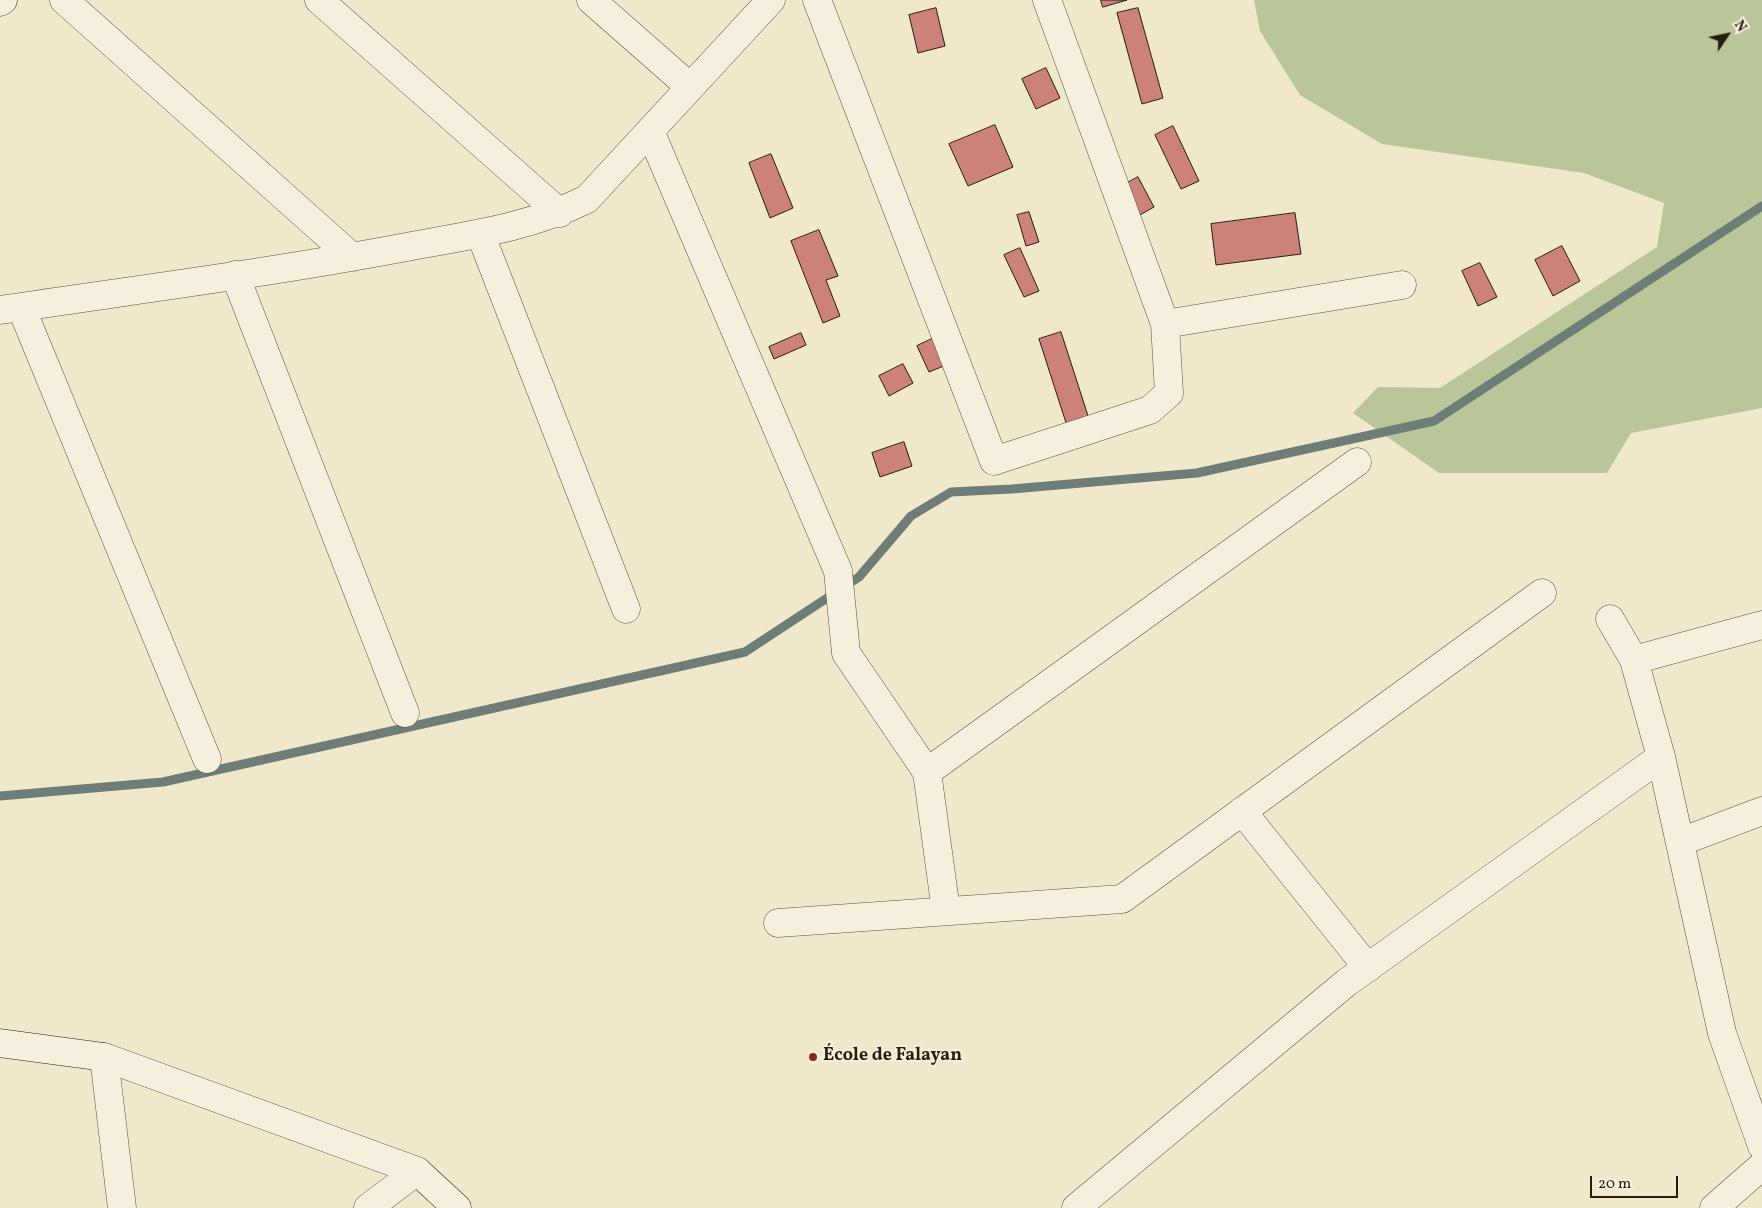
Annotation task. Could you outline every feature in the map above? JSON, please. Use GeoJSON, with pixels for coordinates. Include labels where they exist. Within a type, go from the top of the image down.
{"type":"FeatureCollection","features":[{"type":"Feature","properties":{"kind":"street"},"geometry":{"type":"LineString","coordinates":[[64,0],[352,257]]}},
{"type":"Feature","properties":{"kind":"street"},"geometry":{"type":"LineString","coordinates":[[319,0],[560,212]]}},
{"type":"Feature","properties":{"kind":"street"},"geometry":{"type":"LineString","coordinates":[[591,0],[690,87]]}},
{"type":"Feature","properties":{"kind":"street"},"geometry":{"type":"LineString","coordinates":[[207,759],[11,309],[352,257],[480,233],[560,212],[587,199],[771,0]]}},
{"type":"Feature","properties":{"kind":"street"},"geometry":{"type":"LineString","coordinates":[[817,0],[994,461],[1150,410],[1169,393],[1165,324],[1047,0]]}},
{"type":"Feature","properties":{"kind":"street"},"geometry":{"type":"LineString","coordinates":[[650,131],[838,571],[846,653],[927,772],[946,911]]}},
{"type":"Feature","properties":{"kind":"street"},"geometry":{"type":"LineString","coordinates":[[480,233],[626,609]]}},
{"type":"Feature","properties":{"kind":"street"},"geometry":{"type":"LineString","coordinates":[[235,275],[405,713]]}},
{"type":"Feature","properties":{"kind":"street"},"geometry":{"type":"LineString","coordinates":[[1165,324],[1402,285]]}},
{"type":"Feature","properties":{"kind":"street"},"geometry":{"type":"LineString","coordinates":[[927,772],[1357,462]]}},
{"type":"Feature","properties":{"kind":"street"},"geometry":{"type":"LineString","coordinates":[[778,923],[1122,899],[1542,592]]}},
{"type":"Feature","properties":{"kind":"street"},"geometry":{"type":"LineString","coordinates":[[1610,618],[1634,660],[1661,757],[1722,1033],[1762,1146]]}},
{"type":"Feature","properties":{"kind":"street"},"geometry":{"type":"LineString","coordinates":[[1634,660],[1762,625]]}},
{"type":"Feature","properties":{"kind":"street"},"geometry":{"type":"LineString","coordinates":[[1076,1208],[1339,990],[1661,757]]}},
{"type":"Feature","properties":{"kind":"street"},"geometry":{"type":"LineString","coordinates":[[1680,842],[1762,810]]}},
{"type":"Feature","properties":{"kind":"street"},"geometry":{"type":"LineString","coordinates":[[1242,811],[1368,968]]}},
{"type":"Feature","properties":{"kind":"street"},"geometry":{"type":"LineString","coordinates":[[0,1043],[104,1057],[417,1171],[457,1208]]}},
{"type":"Feature","properties":{"kind":"street"},"geometry":{"type":"LineString","coordinates":[[104,1057],[122,1208]]}},
{"type":"Feature","properties":{"kind":"street"},"geometry":{"type":"LineString","coordinates":[[1714,1208],[1762,1166]]}},
{"type":"Feature","properties":{"kind":"street"},"geometry":{"type":"LineString","coordinates":[[368,1208],[417,1171]]}},
{"type":"Feature","properties":{"kind":"green space"},"geometry":{"type":"Polygon","coordinates":[[[1254,0],[1762,0],[1762,408],[1631,433],[1607,473],[1439,473],[1353,413],[1378,387],[1440,388],[1657,247],[1664,203],[1584,173],[1382,144],[1300,95],[1260,31],[1254,0]]]}},
{"type":"Feature","properties":{"kind":"building"},"geometry":{"type":"Polygon","coordinates":[[[1101,0],[1127,0],[1103,7],[1101,0]]]}},
{"type":"Feature","properties":{"kind":"building"},"geometry":{"type":"Polygon","coordinates":[[[936,8],[945,46],[918,53],[909,15],[936,8]]]}},
{"type":"Feature","properties":{"kind":"building"},"geometry":{"type":"Polygon","coordinates":[[[1138,8],[1163,98],[1142,104],[1117,13],[1138,8]]]}},
{"type":"Feature","properties":{"kind":"building"},"geometry":{"type":"Polygon","coordinates":[[[1046,68],[1060,98],[1036,109],[1022,79],[1046,68]]]}},
{"type":"Feature","properties":{"kind":"building"},"geometry":{"type":"Polygon","coordinates":[[[995,125],[1013,167],[968,186],[949,144],[995,125]]]}},
{"type":"Feature","properties":{"kind":"building"},"geometry":{"type":"Polygon","coordinates":[[[1173,126],[1199,181],[1181,189],[1155,135],[1173,126]]]}},
{"type":"Feature","properties":{"kind":"building"},"geometry":{"type":"Polygon","coordinates":[[[771,154],[793,208],[770,218],[749,163],[771,154]]]}},
{"type":"Feature","properties":{"kind":"building"},"geometry":{"type":"Polygon","coordinates":[[[1138,177],[1154,207],[1138,216],[1122,186],[1138,177]]]}},
{"type":"Feature","properties":{"kind":"building"},"geometry":{"type":"Polygon","coordinates":[[[1029,212],[1039,242],[1026,246],[1017,215],[1029,212]]]}},
{"type":"Feature","properties":{"kind":"building"},"geometry":{"type":"Polygon","coordinates":[[[1295,213],[1301,254],[1216,265],[1211,224],[1295,213]]]}},
{"type":"Feature","properties":{"kind":"building"},"geometry":{"type":"Polygon","coordinates":[[[819,230],[838,276],[826,280],[840,316],[823,323],[791,241],[819,230]]]}},
{"type":"Feature","properties":{"kind":"building"},"geometry":{"type":"Polygon","coordinates":[[[1562,246],[1580,281],[1553,296],[1535,260],[1562,246]]]}},
{"type":"Feature","properties":{"kind":"building"},"geometry":{"type":"Polygon","coordinates":[[[1020,248],[1039,291],[1024,297],[1004,255],[1020,248]]]}},
{"type":"Feature","properties":{"kind":"building"},"geometry":{"type":"Polygon","coordinates":[[[1480,263],[1497,297],[1478,306],[1462,271],[1480,263]]]}},
{"type":"Feature","properties":{"kind":"building"},"geometry":{"type":"Polygon","coordinates":[[[1061,332],[1090,422],[1068,429],[1039,339],[1061,332]]]}},
{"type":"Feature","properties":{"kind":"building"},"geometry":{"type":"Polygon","coordinates":[[[801,333],[806,345],[774,359],[769,347],[801,333]]]}},
{"type":"Feature","properties":{"kind":"building"},"geometry":{"type":"Polygon","coordinates":[[[934,338],[946,365],[929,372],[917,346],[934,338]]]}},
{"type":"Feature","properties":{"kind":"building"},"geometry":{"type":"Polygon","coordinates":[[[903,364],[913,383],[889,396],[879,376],[903,364]]]}},
{"type":"Feature","properties":{"kind":"building"},"geometry":{"type":"Polygon","coordinates":[[[904,442],[912,466],[880,477],[872,453],[904,442]]]}},
{"type":"Feature","properties":{"kind":"waterway"},"geometry":{"type":"LineString","coordinates":[[0,796],[163,782],[745,652],[859,577],[911,516],[951,492],[1012,489],[1197,473],[1434,421],[1762,206]]}},
{"type":"Feature","properties":{"kind":"place","name":"École de Falayan"},"geometry":{"type":"Point","coordinates":[813,1057]}}]}
